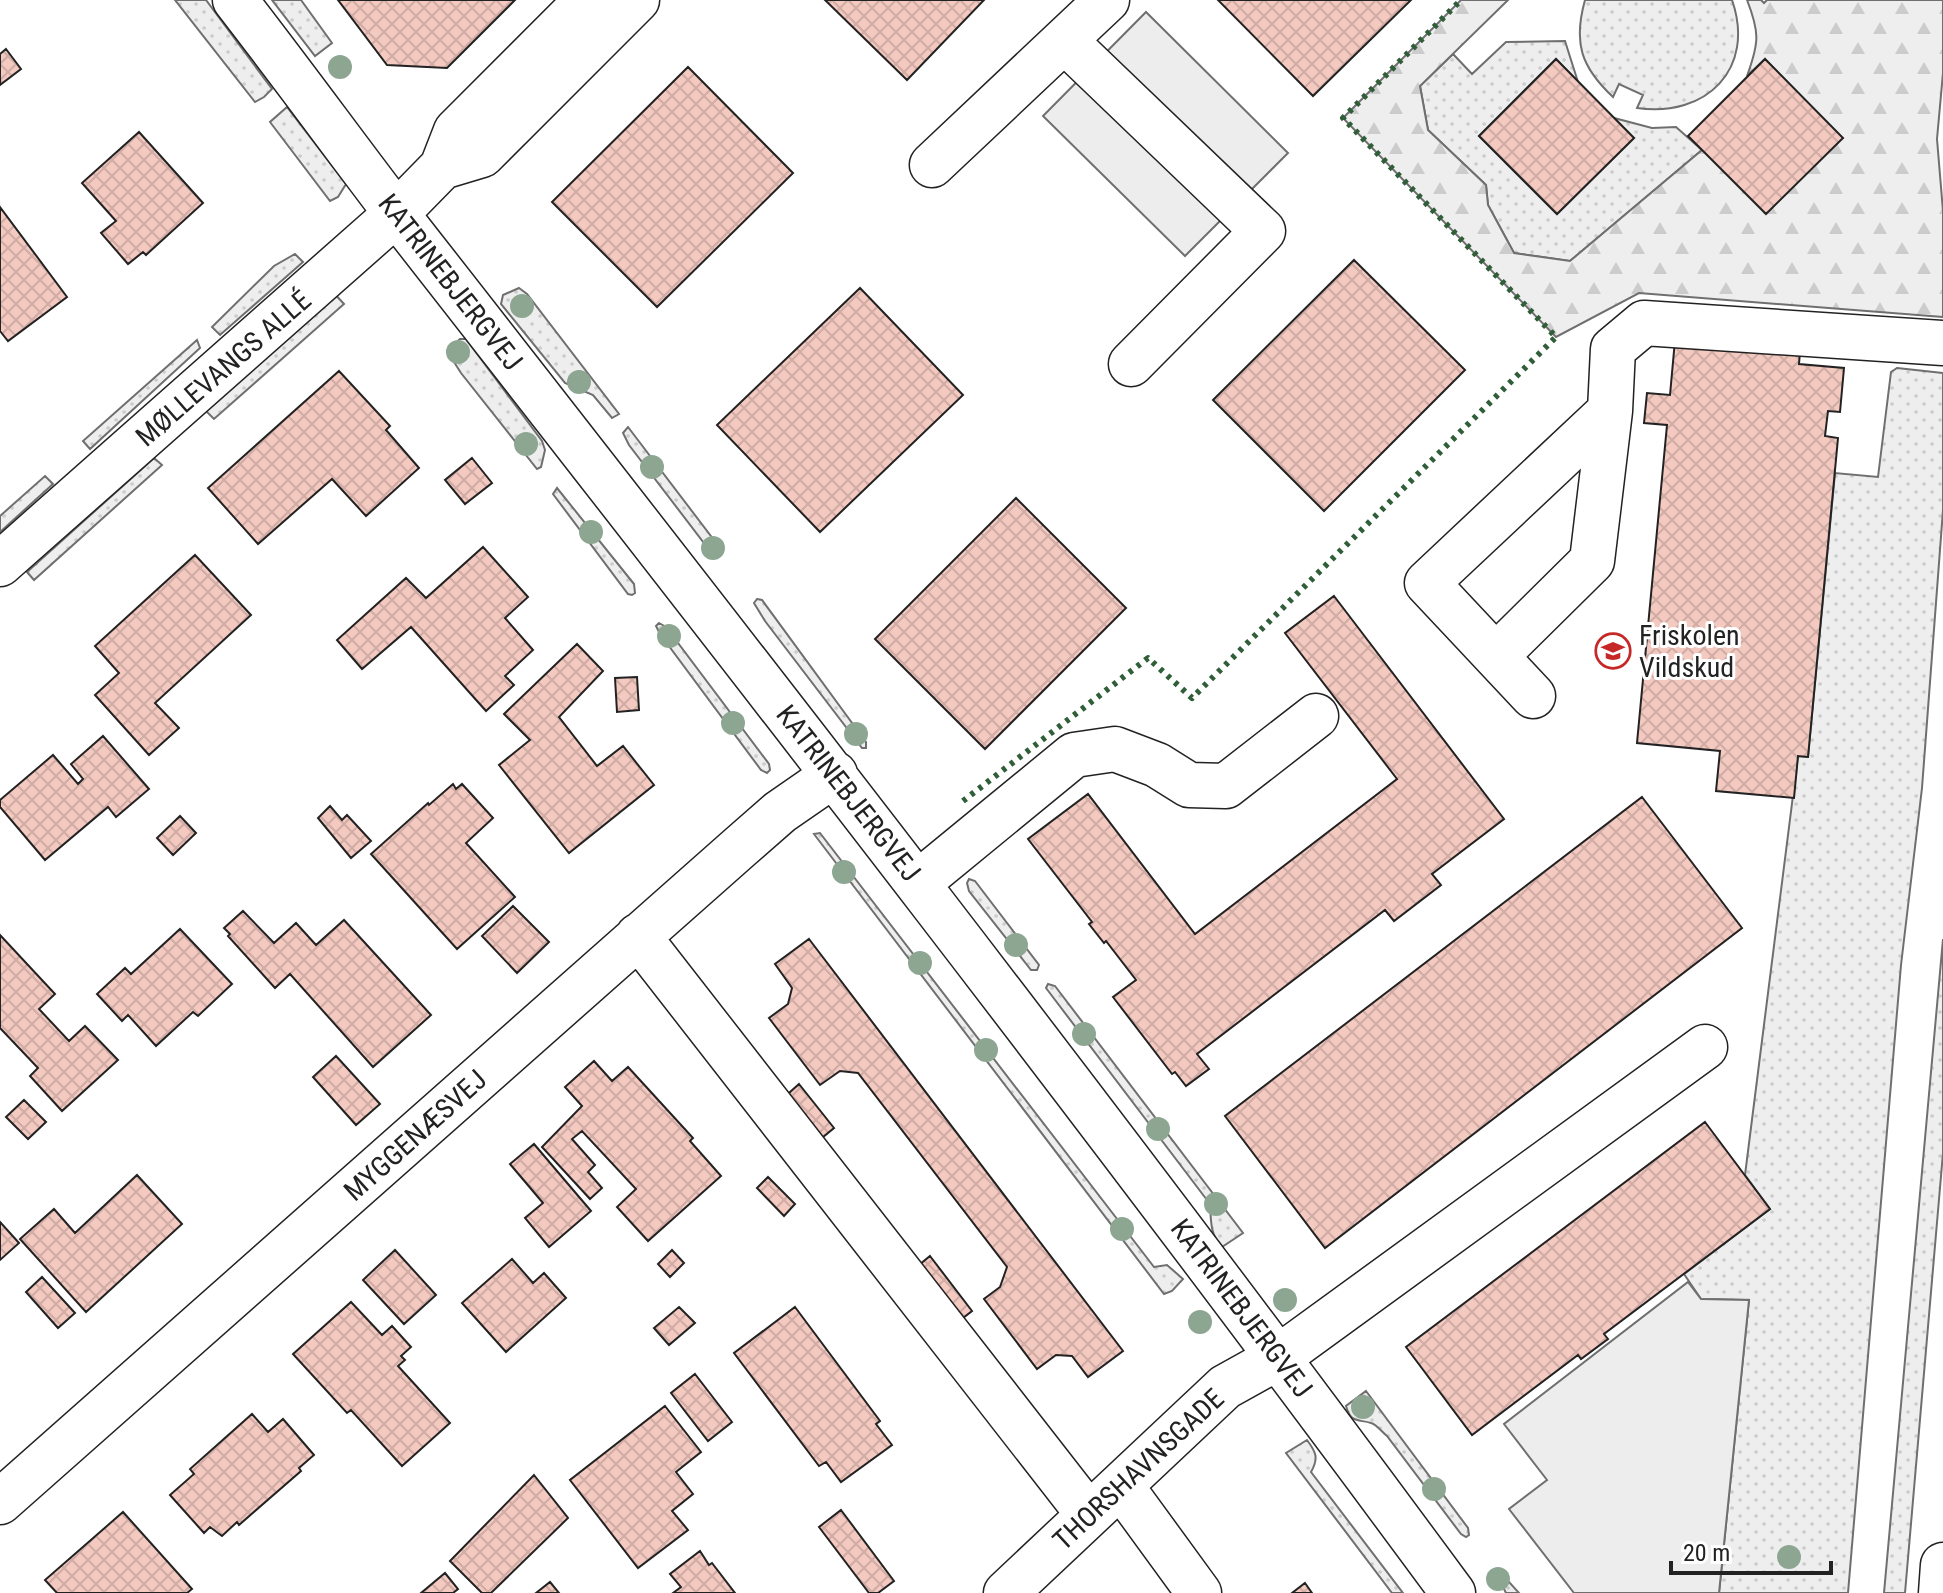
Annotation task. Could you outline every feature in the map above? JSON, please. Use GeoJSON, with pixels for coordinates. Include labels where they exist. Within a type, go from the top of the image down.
{"type":"FeatureCollection","features":[{"type":"Feature","properties":{"kind":"street","name":"KATRINEBJERGVEJ"},"geometry":{"type":"LineString","coordinates":[[235,0],[397,213],[835,774],[1279,1357],[1453,1593]]}},
{"type":"Feature","properties":{"kind":"street","name":"MØLLEVANGS ALLÉ"},"geometry":{"type":"LineString","coordinates":[[0,564],[397,213],[442,167],[456,131],[587,0]]}},
{"type":"Feature","properties":{"kind":"street","name":"MØLLEVANGS ALLÉ"},"geometry":{"type":"LineString","coordinates":[[442,167],[482,155],[637,0]]}},
{"type":"Feature","properties":{"kind":"street"},"geometry":{"type":"LineString","coordinates":[[932,165],[1066,42],[1107,0]]}},
{"type":"Feature","properties":{"kind":"street"},"geometry":{"type":"LineString","coordinates":[[1066,42],[1263,231],[1131,364]]}},
{"type":"Feature","properties":{"kind":"street"},"geometry":{"type":"LineString","coordinates":[[1496,656],[1592,561],[1610,411],[1613,349],[1644,323],[1943,343]]}},
{"type":"Feature","properties":{"kind":"street"},"geometry":{"type":"LineString","coordinates":[[1533,696],[1427,583],[1610,411]]}},
{"type":"Feature","properties":{"kind":"street"},"geometry":{"type":"LineString","coordinates":[[918,883],[1074,755],[1115,749],[1157,765],[1189,785],[1226,786],[1316,716]]}},
{"type":"Feature","properties":{"kind":"street","name":"MYGGENÆSVEJ"},"geometry":{"type":"LineString","coordinates":[[0,1502],[780,812],[835,774]]}},
{"type":"Feature","properties":{"kind":"street"},"geometry":{"type":"LineString","coordinates":[[638,936],[1089,1515]]}},
{"type":"Feature","properties":{"kind":"street","name":"THORSHAVNSGADE"},"geometry":{"type":"LineString","coordinates":[[1006,1593],[1225,1387],[1279,1357],[1705,1047]]}},
{"type":"Feature","properties":{"kind":"street"},"geometry":{"type":"LineString","coordinates":[[1121,1486],[1199,1593]]}},
{"type":"Feature","properties":{"kind":"street"},"geometry":{"type":"LineString","coordinates":[[1941,1593],[1943,1565]]}},
{"type":"Feature","properties":{"kind":"green space"},"geometry":{"type":"Polygon","coordinates":[[[175,0],[206,0],[272,89],[264,97],[255,102],[175,0]]]}},
{"type":"Feature","properties":{"kind":"green space"},"geometry":{"type":"Polygon","coordinates":[[[272,0],[301,0],[332,43],[315,56],[272,0]]]}},
{"type":"Feature","properties":{"kind":"green space"},"geometry":{"type":"Polygon","coordinates":[[[1461,0],[1508,0],[1420,86],[1428,130],[1486,185],[1488,205],[1514,253],[1570,261],[1702,150],[1842,138],[1765,59],[1747,76],[1756,38],[1747,0],[1761,0],[1764,3],[1767,0],[1943,0],[1943,73],[1937,139],[1943,211],[1943,317],[1639,293],[1556,337],[1343,118],[1461,0]]]}},
{"type":"Feature","properties":{"kind":"green space"},"geometry":{"type":"Polygon","coordinates":[[[1585,0],[1732,0],[1738,25],[1737,47],[1731,67],[1719,84],[1704,96],[1684,105],[1662,109],[1637,108],[1643,95],[1619,84],[1613,97],[1593,75],[1582,53],[1580,29],[1585,0]]]}},
{"type":"Feature","properties":{"kind":"green space"},"geometry":{"type":"Polygon","coordinates":[[[1565,41],[1578,82],[1556,59],[1479,136],[1557,214],[1634,138],[1614,118],[1652,128],[1676,127],[1702,150],[1570,261],[1514,253],[1488,205],[1486,185],[1428,130],[1420,86],[1453,54],[1472,74],[1506,42],[1565,41]]]}},
{"type":"Feature","properties":{"kind":"green space"},"geometry":{"type":"Polygon","coordinates":[[[287,107],[346,184],[338,197],[330,201],[270,122],[287,107]]]}},
{"type":"Feature","properties":{"kind":"green space"},"geometry":{"type":"Polygon","coordinates":[[[295,254],[303,262],[220,335],[212,327],[274,266],[295,254]]]}},
{"type":"Feature","properties":{"kind":"green space"},"geometry":{"type":"Polygon","coordinates":[[[519,288],[527,294],[619,414],[612,418],[593,395],[565,383],[501,304],[503,295],[519,288]]]}},
{"type":"Feature","properties":{"kind":"green space"},"geometry":{"type":"Polygon","coordinates":[[[332,291],[344,304],[214,419],[206,411],[320,310],[332,291]]]}},
{"type":"Feature","properties":{"kind":"green space"},"geometry":{"type":"Polygon","coordinates":[[[460,339],[466,339],[542,441],[545,450],[541,467],[537,469],[447,351],[460,339]]]}},
{"type":"Feature","properties":{"kind":"green space"},"geometry":{"type":"Polygon","coordinates":[[[197,340],[200,348],[90,449],[83,441],[197,340]]]}},
{"type":"Feature","properties":{"kind":"green space"},"geometry":{"type":"Polygon","coordinates":[[[1897,368],[1943,373],[1943,510],[1922,788],[1901,965],[1848,1593],[1719,1593],[1749,1300],[1701,1299],[1684,1274],[1770,1209],[1745,1175],[1798,756],[1808,757],[1835,473],[1878,477],[1891,372],[1897,368]]]}},
{"type":"Feature","properties":{"kind":"green space"},"geometry":{"type":"Polygon","coordinates":[[[628,427],[720,548],[714,553],[629,445],[623,433],[628,427]]]}},
{"type":"Feature","properties":{"kind":"green space"},"geometry":{"type":"Polygon","coordinates":[[[154,458],[162,465],[34,580],[27,572],[154,458]]]}},
{"type":"Feature","properties":{"kind":"green space"},"geometry":{"type":"Polygon","coordinates":[[[45,476],[53,484],[0,532],[0,516],[45,476]]]}},
{"type":"Feature","properties":{"kind":"green space"},"geometry":{"type":"Polygon","coordinates":[[[557,488],[634,584],[635,593],[628,594],[553,494],[557,488]]]}},
{"type":"Feature","properties":{"kind":"green space"},"geometry":{"type":"Polygon","coordinates":[[[757,599],[762,600],[866,742],[866,748],[862,748],[765,621],[754,603],[757,599]]]}},
{"type":"Feature","properties":{"kind":"green space"},"geometry":{"type":"Polygon","coordinates":[[[659,623],[666,627],[769,764],[767,773],[761,770],[660,634],[656,626],[659,623]]]}},
{"type":"Feature","properties":{"kind":"green space"},"geometry":{"type":"Polygon","coordinates":[[[820,833],[1154,1267],[1167,1265],[1183,1279],[1172,1291],[1164,1294],[814,834],[820,833]]]}},
{"type":"Feature","properties":{"kind":"green space"},"geometry":{"type":"Polygon","coordinates":[[[969,879],[975,881],[1039,965],[1037,970],[1031,970],[969,891],[969,879]]]}},
{"type":"Feature","properties":{"kind":"green space"},"geometry":{"type":"Polygon","coordinates":[[[1943,939],[1943,1153],[1905,1593],[1884,1593],[1943,939]]]}},
{"type":"Feature","properties":{"kind":"green space"},"geometry":{"type":"Polygon","coordinates":[[[1048,984],[1055,986],[1243,1233],[1222,1247],[1218,1242],[1212,1227],[1210,1204],[1046,988],[1048,984]]]}},
{"type":"Feature","properties":{"kind":"green space"},"geometry":{"type":"Polygon","coordinates":[[[1366,1391],[1468,1528],[1469,1535],[1461,1534],[1387,1436],[1373,1424],[1350,1416],[1346,1406],[1366,1391]]]}},
{"type":"Feature","properties":{"kind":"green space"},"geometry":{"type":"Polygon","coordinates":[[[1307,1440],[1315,1455],[1311,1472],[1403,1593],[1392,1593],[1286,1453],[1307,1440]]]}},
{"type":"Feature","properties":{"kind":"green space"},"geometry":{"type":"Polygon","coordinates":[[[1495,1571],[1499,1571],[1519,1593],[1506,1593],[1495,1571]]]}},
{"type":"Feature","properties":{"kind":"shaded area"},"geometry":{"type":"Polygon","coordinates":[[[1146,12],[1288,153],[1185,256],[1043,116],[1146,12]]]}},
{"type":"Feature","properties":{"kind":"shaded area"},"geometry":{"type":"Polygon","coordinates":[[[1688,1282],[1701,1299],[1749,1300],[1719,1593],[1574,1593],[1509,1509],[1547,1480],[1504,1424],[1688,1282]]]}},
{"type":"Feature","properties":{"kind":"building"},"geometry":{"type":"Polygon","coordinates":[[[338,0],[515,0],[447,68],[387,65],[338,0]]]}},
{"type":"Feature","properties":{"kind":"building"},"geometry":{"type":"Polygon","coordinates":[[[825,0],[984,0],[907,80],[825,0]]]}},
{"type":"Feature","properties":{"kind":"building"},"geometry":{"type":"Polygon","coordinates":[[[1218,0],[1411,0],[1313,96],[1218,0]]]}},
{"type":"Feature","properties":{"kind":"building"},"geometry":{"type":"Polygon","coordinates":[[[6,49],[21,69],[0,85],[0,54],[6,49]]]}},
{"type":"Feature","properties":{"kind":"building"},"geometry":{"type":"Polygon","coordinates":[[[1556,59],[1634,138],[1557,214],[1479,136],[1556,59]]]}},
{"type":"Feature","properties":{"kind":"building"},"geometry":{"type":"Polygon","coordinates":[[[1765,59],[1843,138],[1766,214],[1688,136],[1765,59]]]}},
{"type":"Feature","properties":{"kind":"building"},"geometry":{"type":"Polygon","coordinates":[[[688,67],[793,173],[657,307],[552,202],[688,67]]]}},
{"type":"Feature","properties":{"kind":"building"},"geometry":{"type":"Polygon","coordinates":[[[139,132],[203,203],[146,255],[143,252],[128,264],[101,233],[116,221],[82,183],[139,132]]]}},
{"type":"Feature","properties":{"kind":"building"},"geometry":{"type":"Polygon","coordinates":[[[0,207],[67,297],[8,341],[0,331],[0,207]]]}},
{"type":"Feature","properties":{"kind":"building"},"geometry":{"type":"Polygon","coordinates":[[[1354,260],[1465,370],[1324,511],[1213,400],[1354,260]]]}},
{"type":"Feature","properties":{"kind":"building"},"geometry":{"type":"Polygon","coordinates":[[[860,288],[963,395],[820,532],[717,425],[860,288]]]}},
{"type":"Feature","properties":{"kind":"building"},"geometry":{"type":"Polygon","coordinates":[[[1675,340],[1800,352],[1799,364],[1844,368],[1840,412],[1828,411],[1825,436],[1838,438],[1808,757],[1798,756],[1794,798],[1716,791],[1720,751],[1637,743],[1667,425],[1644,423],[1647,393],[1670,395],[1675,340]]]}},
{"type":"Feature","properties":{"kind":"building"},"geometry":{"type":"Polygon","coordinates":[[[339,371],[390,426],[386,430],[419,468],[366,516],[332,479],[258,544],[208,488],[339,371]]]}},
{"type":"Feature","properties":{"kind":"building"},"geometry":{"type":"Polygon","coordinates":[[[472,458],[492,483],[465,504],[445,480],[472,458]]]}},
{"type":"Feature","properties":{"kind":"building"},"geometry":{"type":"Polygon","coordinates":[[[1016,498],[1126,608],[985,749],[875,639],[1016,498]]]}},
{"type":"Feature","properties":{"kind":"building"},"geometry":{"type":"Polygon","coordinates":[[[483,547],[528,597],[505,618],[533,650],[505,676],[514,685],[486,711],[411,627],[362,669],[337,640],[406,578],[426,598],[483,547]]]}},
{"type":"Feature","properties":{"kind":"building"},"geometry":{"type":"Polygon","coordinates":[[[195,555],[251,615],[155,703],[179,728],[149,755],[95,695],[119,673],[95,646],[195,555]]]}},
{"type":"Feature","properties":{"kind":"building"},"geometry":{"type":"Polygon","coordinates":[[[1334,596],[1504,819],[1432,874],[1441,885],[1394,921],[1385,910],[1197,1054],[1209,1069],[1186,1086],[1175,1072],[1172,1074],[1113,997],[1136,980],[1089,924],[1092,922],[1028,839],[1088,794],[1195,934],[1397,779],[1285,633],[1334,596]]]}},
{"type":"Feature","properties":{"kind":"building"},"geometry":{"type":"Polygon","coordinates":[[[577,644],[603,671],[559,717],[597,766],[623,746],[654,785],[569,853],[499,765],[530,740],[504,714],[577,644]]]}},
{"type":"Feature","properties":{"kind":"building"},"geometry":{"type":"Polygon","coordinates":[[[637,677],[639,710],[617,712],[615,678],[637,677]]]}},
{"type":"Feature","properties":{"kind":"building"},"geometry":{"type":"Polygon","coordinates":[[[103,736],[149,789],[116,817],[108,807],[45,860],[0,807],[0,800],[53,755],[78,784],[83,779],[71,764],[103,736]]]}},
{"type":"Feature","properties":{"kind":"building"},"geometry":{"type":"Polygon","coordinates":[[[453,784],[456,789],[462,784],[493,818],[466,843],[515,897],[457,949],[371,854],[453,784]]]}},
{"type":"Feature","properties":{"kind":"building"},"geometry":{"type":"Polygon","coordinates":[[[1642,797],[1742,928],[1325,1248],[1225,1116],[1642,797]]]}},
{"type":"Feature","properties":{"kind":"building"},"geometry":{"type":"Polygon","coordinates":[[[330,806],[342,820],[347,815],[371,841],[351,858],[318,818],[330,806]]]}},
{"type":"Feature","properties":{"kind":"building"},"geometry":{"type":"Polygon","coordinates":[[[180,816],[196,833],[173,855],[157,838],[180,816]]]}},
{"type":"Feature","properties":{"kind":"building"},"geometry":{"type":"Polygon","coordinates":[[[513,906],[549,942],[517,973],[482,936],[513,906]]]}},
{"type":"Feature","properties":{"kind":"building"},"geometry":{"type":"Polygon","coordinates":[[[243,911],[274,943],[296,923],[316,945],[344,920],[431,1015],[373,1067],[290,974],[275,988],[228,936],[230,934],[224,928],[243,911]]]}},
{"type":"Feature","properties":{"kind":"building"},"geometry":{"type":"Polygon","coordinates":[[[180,929],[232,984],[198,1016],[193,1012],[156,1046],[128,1015],[122,1021],[97,994],[125,968],[131,974],[180,929]]]}},
{"type":"Feature","properties":{"kind":"building"},"geometry":{"type":"Polygon","coordinates":[[[0,935],[55,994],[39,1009],[69,1041],[85,1026],[118,1060],[62,1111],[30,1076],[38,1068],[0,1028],[0,935]]]}},
{"type":"Feature","properties":{"kind":"building"},"geometry":{"type":"Polygon","coordinates":[[[809,939],[1123,1351],[1088,1377],[1072,1356],[1056,1355],[1037,1369],[984,1299],[1000,1287],[1007,1267],[858,1073],[840,1071],[820,1085],[769,1018],[788,1004],[792,988],[775,964],[809,939]]]}},
{"type":"Feature","properties":{"kind":"building"},"geometry":{"type":"Polygon","coordinates":[[[336,1056],[380,1104],[356,1125],[313,1077],[336,1056]]]}},
{"type":"Feature","properties":{"kind":"building"},"geometry":{"type":"Polygon","coordinates":[[[594,1061],[612,1081],[628,1067],[693,1138],[690,1141],[721,1176],[648,1241],[617,1207],[636,1189],[582,1131],[572,1139],[595,1165],[588,1172],[602,1188],[590,1199],[542,1147],[582,1106],[565,1087],[594,1061]]]}},
{"type":"Feature","properties":{"kind":"building"},"geometry":{"type":"Polygon","coordinates":[[[799,1084],[834,1128],[812,1146],[779,1102],[799,1084]]]}},
{"type":"Feature","properties":{"kind":"building"},"geometry":{"type":"Polygon","coordinates":[[[24,1100],[46,1122],[28,1139],[6,1117],[24,1100]]]}},
{"type":"Feature","properties":{"kind":"building"},"geometry":{"type":"Polygon","coordinates":[[[1705,1122],[1770,1209],[1604,1334],[1608,1339],[1581,1359],[1578,1355],[1472,1435],[1406,1347],[1705,1122]]]}},
{"type":"Feature","properties":{"kind":"building"},"geometry":{"type":"Polygon","coordinates":[[[534,1144],[591,1211],[549,1247],[525,1218],[543,1203],[510,1164],[534,1144]]]}},
{"type":"Feature","properties":{"kind":"building"},"geometry":{"type":"Polygon","coordinates":[[[137,1175],[182,1224],[86,1312],[20,1239],[54,1209],[75,1233],[137,1175]]]}},
{"type":"Feature","properties":{"kind":"building"},"geometry":{"type":"Polygon","coordinates":[[[768,1177],[795,1204],[784,1216],[757,1188],[768,1177]]]}},
{"type":"Feature","properties":{"kind":"building"},"geometry":{"type":"Polygon","coordinates":[[[0,1222],[19,1243],[0,1260],[0,1222]]]}},
{"type":"Feature","properties":{"kind":"building"},"geometry":{"type":"Polygon","coordinates":[[[395,1250],[436,1295],[404,1324],[363,1280],[395,1250]]]}},
{"type":"Feature","properties":{"kind":"building"},"geometry":{"type":"Polygon","coordinates":[[[672,1250],[684,1263],[670,1277],[658,1264],[672,1250]]]}},
{"type":"Feature","properties":{"kind":"building"},"geometry":{"type":"Polygon","coordinates":[[[930,1256],[972,1311],[950,1328],[908,1274],[930,1256]]]}},
{"type":"Feature","properties":{"kind":"building"},"geometry":{"type":"Polygon","coordinates":[[[512,1259],[533,1283],[544,1273],[566,1298],[506,1352],[462,1303],[512,1259]]]}},
{"type":"Feature","properties":{"kind":"building"},"geometry":{"type":"Polygon","coordinates":[[[42,1277],[75,1313],[58,1328],[26,1292],[42,1277]]]}},
{"type":"Feature","properties":{"kind":"building"},"geometry":{"type":"Polygon","coordinates":[[[351,1302],[382,1335],[392,1326],[411,1347],[401,1356],[405,1360],[398,1366],[450,1423],[402,1466],[351,1410],[347,1413],[293,1354],[351,1302]]]}},
{"type":"Feature","properties":{"kind":"building"},"geometry":{"type":"Polygon","coordinates":[[[679,1307],[695,1323],[669,1345],[654,1328],[679,1307]]]}},
{"type":"Feature","properties":{"kind":"building"},"geometry":{"type":"Polygon","coordinates":[[[795,1307],[880,1421],[876,1424],[892,1445],[841,1482],[826,1462],[819,1466],[734,1353],[795,1307]]]}},
{"type":"Feature","properties":{"kind":"building"},"geometry":{"type":"Polygon","coordinates":[[[695,1374],[732,1422],[708,1441],[671,1393],[695,1374]]]}},
{"type":"Feature","properties":{"kind":"building"},"geometry":{"type":"Polygon","coordinates":[[[665,1406],[701,1452],[676,1472],[693,1494],[672,1511],[688,1530],[638,1568],[570,1480],[665,1406]]]}},
{"type":"Feature","properties":{"kind":"building"},"geometry":{"type":"Polygon","coordinates":[[[252,1414],[268,1432],[283,1419],[314,1455],[299,1468],[301,1471],[239,1525],[237,1522],[222,1536],[210,1527],[204,1533],[170,1495],[194,1474],[190,1469],[252,1414]]]}},
{"type":"Feature","properties":{"kind":"building"},"geometry":{"type":"Polygon","coordinates":[[[534,1475],[568,1518],[491,1593],[482,1593],[450,1561],[534,1475]]]}},
{"type":"Feature","properties":{"kind":"building"},"geometry":{"type":"Polygon","coordinates":[[[841,1510],[894,1581],[878,1593],[869,1593],[819,1527],[841,1510]]]}},
{"type":"Feature","properties":{"kind":"building"},"geometry":{"type":"Polygon","coordinates":[[[123,1512],[192,1589],[187,1593],[57,1593],[45,1580],[123,1512]]]}},
{"type":"Feature","properties":{"kind":"building"},"geometry":{"type":"Polygon","coordinates":[[[700,1551],[735,1593],[673,1593],[681,1587],[670,1574],[700,1551]]]}},
{"type":"Feature","properties":{"kind":"building"},"geometry":{"type":"Polygon","coordinates":[[[445,1573],[458,1589],[453,1593],[421,1593],[445,1573]]]}},
{"type":"Feature","properties":{"kind":"building"},"geometry":{"type":"Polygon","coordinates":[[[550,1582],[559,1593],[536,1593],[550,1582]]]}},
{"type":"Feature","properties":{"kind":"building"},"geometry":{"type":"Polygon","coordinates":[[[1305,1583],[1312,1593],[1292,1593],[1305,1583]]]}},
{"type":"Feature","properties":{"kind":"hedge"},"geometry":{"type":"LineString","coordinates":[[963,801],[1148,658],[1192,698],[1556,337],[1343,118],[1461,0]]}},
{"type":"Feature","properties":{"kind":"place","name":"Friskolen Vildskud"},"geometry":{"type":"Point","coordinates":[1613,651]}}]}
